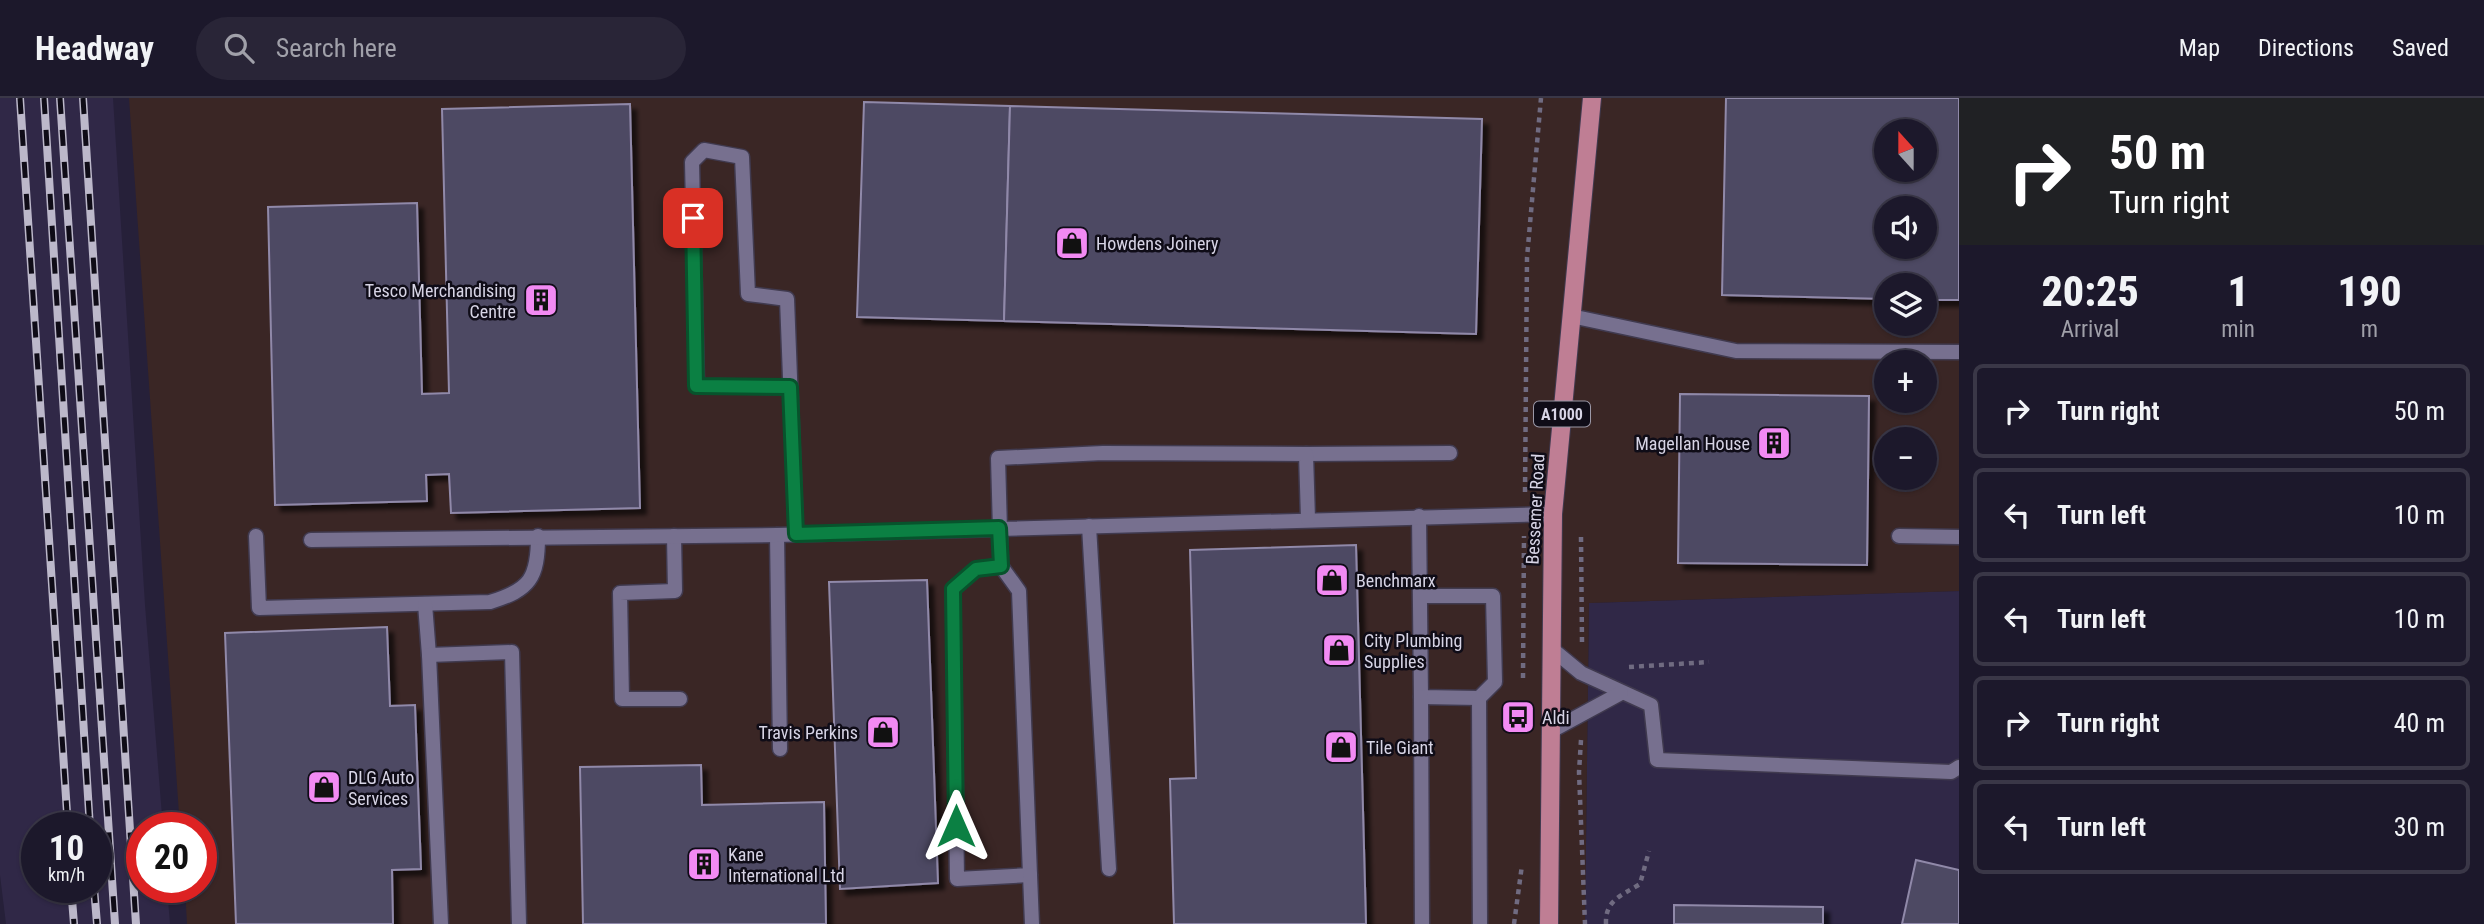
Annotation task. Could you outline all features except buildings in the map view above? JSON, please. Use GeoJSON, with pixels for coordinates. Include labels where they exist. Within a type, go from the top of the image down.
{"type":"FeatureCollection","features":[{"type":"Feature","properties":{"kind":"main road","name":"Bessemer Road"},"geometry":{"type":"LineString","coordinates":[[1549,924],[1553,514],[1592,98]]}},
{"type":"Feature","properties":{"kind":"lane"},"geometry":{"type":"LineString","coordinates":[[790,387],[696,386],[692,162],[705,150],[742,157],[748,294],[787,299],[796,534]]}},
{"type":"Feature","properties":{"kind":"lane"},"geometry":{"type":"LineString","coordinates":[[1571,316],[1735,351],[1959,352]]}},
{"type":"Feature","properties":{"kind":"lane"},"geometry":{"type":"LineString","coordinates":[[1032,924],[1019,592],[1001,566],[998,458],[1102,453],[1450,453]]}},
{"type":"Feature","properties":{"kind":"lane"},"geometry":{"type":"LineString","coordinates":[[1306,454],[1308,519]]}},
{"type":"Feature","properties":{"kind":"lane"},"geometry":{"type":"LineString","coordinates":[[311,540],[776,535],[1553,514]]}},
{"type":"Feature","properties":{"kind":"lane"},"geometry":{"type":"LineString","coordinates":[[1419,516],[1422,924]]}},
{"type":"Feature","properties":{"kind":"lane"},"geometry":{"type":"LineString","coordinates":[[1089,526],[1109,869]]}},
{"type":"Feature","properties":{"kind":"lane"},"geometry":{"type":"LineString","coordinates":[[776,535],[780,749]]}},
{"type":"Feature","properties":{"kind":"lane"},"geometry":{"type":"LineString","coordinates":[[256,536],[259,608],[490,603],[513,595],[533,579],[538,560],[538,537]]}},
{"type":"Feature","properties":{"kind":"lane"},"geometry":{"type":"LineString","coordinates":[[674,536],[675,591],[620,593],[622,699],[680,699]]}},
{"type":"Feature","properties":{"kind":"lane"},"geometry":{"type":"LineString","coordinates":[[1899,536],[1959,537]]}},
{"type":"Feature","properties":{"kind":"lane"},"geometry":{"type":"LineString","coordinates":[[1001,566],[976,569],[953,589],[957,879],[1030,875]]}},
{"type":"Feature","properties":{"kind":"lane"},"geometry":{"type":"LineString","coordinates":[[1421,596],[1493,596],[1495,682],[1479,698],[1480,924]]}},
{"type":"Feature","properties":{"kind":"lane"},"geometry":{"type":"LineString","coordinates":[[425,604],[441,924]]}},
{"type":"Feature","properties":{"kind":"lane"},"geometry":{"type":"LineString","coordinates":[[1552,649],[1581,673],[1651,705],[1657,760],[1951,772],[1959,767]]}},
{"type":"Feature","properties":{"kind":"lane"},"geometry":{"type":"LineString","coordinates":[[429,655],[512,652],[519,924]]}},
{"type":"Feature","properties":{"kind":"lane"},"geometry":{"type":"LineString","coordinates":[[1551,731],[1621,693]]}},
{"type":"Feature","properties":{"kind":"lane"},"geometry":{"type":"LineString","coordinates":[[1421,697],[1479,698]]}},
{"type":"Feature","properties":{"kind":"path"},"geometry":{"type":"LineString","coordinates":[[1525,481],[1527,258],[1541,98]]}},
{"type":"Feature","properties":{"kind":"path"},"geometry":{"type":"LineString","coordinates":[[1523,685],[1524,551]]}},
{"type":"Feature","properties":{"kind":"path"},"geometry":{"type":"LineString","coordinates":[[1619,666],[1709,662]]}},
{"type":"Feature","properties":{"kind":"path"},"geometry":{"type":"LineString","coordinates":[[1606,924],[1606,910],[1612,901],[1640,884],[1649,850]]}},
{"type":"Feature","properties":{"kind":"path"},"geometry":{"type":"LineString","coordinates":[[1514,924],[1522,860]]}},
{"type":"Feature","properties":{"kind":"shaded area"},"geometry":{"type":"Polygon","coordinates":[[[0,98],[113,98],[145,605],[162,812],[126,812],[126,903],[168,903],[170,924],[6,924],[0,875],[0,98]]]}},
{"type":"Feature","properties":{"kind":"shaded area"},"geometry":{"type":"Polygon","coordinates":[[[129,98],[1959,98],[1959,591],[1589,603],[1585,924],[187,924],[186,903],[217,903],[217,812],[179,812],[129,98]]]}},
{"type":"Feature","properties":{"kind":"shaded area"},"geometry":{"type":"Polygon","coordinates":[[[1959,591],[1959,924],[1585,924],[1589,603],[1959,591]]]}},
{"type":"Feature","properties":{"kind":"railway"},"geometry":{"type":"LineString","coordinates":[[20,98],[67,812]]}},
{"type":"Feature","properties":{"kind":"railway"},"geometry":{"type":"LineString","coordinates":[[44,98],[89,812]]}},
{"type":"Feature","properties":{"kind":"railway"},"geometry":{"type":"LineString","coordinates":[[60,98],[115,924]]}},
{"type":"Feature","properties":{"kind":"railway"},"geometry":{"type":"LineString","coordinates":[[83,98],[136,924]]}},
{"type":"Feature","properties":{"kind":"railway"},"geometry":{"type":"LineString","coordinates":[[72,903],[74,924]]}},
{"type":"Feature","properties":{"kind":"railway"},"geometry":{"type":"LineString","coordinates":[[95,903],[97,924]]}},
{"type":"Feature","properties":{"kind":"place","name":"Howdens Joinery"},"geometry":{"type":"Point","coordinates":[1072,243]}},
{"type":"Feature","properties":{"kind":"place","name":"Tesco Merchandising Centre"},"geometry":{"type":"Point","coordinates":[541,300]}},
{"type":"Feature","properties":{"kind":"place","name":"Magellan House"},"geometry":{"type":"Point","coordinates":[1774,443]}},
{"type":"Feature","properties":{"kind":"place","name":"Benchmarx"},"geometry":{"type":"Point","coordinates":[1332,580]}},
{"type":"Feature","properties":{"kind":"place","name":"City Plumbing Supplies"},"geometry":{"type":"Point","coordinates":[1339,650]}},
{"type":"Feature","properties":{"kind":"place","name":"Aldi"},"geometry":{"type":"Point","coordinates":[1518,717]}},
{"type":"Feature","properties":{"kind":"place","name":"Travis Perkins"},"geometry":{"type":"Point","coordinates":[883,732]}},
{"type":"Feature","properties":{"kind":"place","name":"Tile Giant"},"geometry":{"type":"Point","coordinates":[1341,747]}},
{"type":"Feature","properties":{"kind":"place","name":"DLG Auto Services"},"geometry":{"type":"Point","coordinates":[324,787]}},
{"type":"Feature","properties":{"kind":"place","name":"Kane International Ltd"},"geometry":{"type":"Point","coordinates":[704,864]}},
{"type":"Feature","properties":{"kind":"route"},"geometry":{"type":"LineString","coordinates":[[693,218],[696,386],[790,387],[796,534],[999,528],[1001,566],[976,569],[953,589],[956,826]]}}]}
